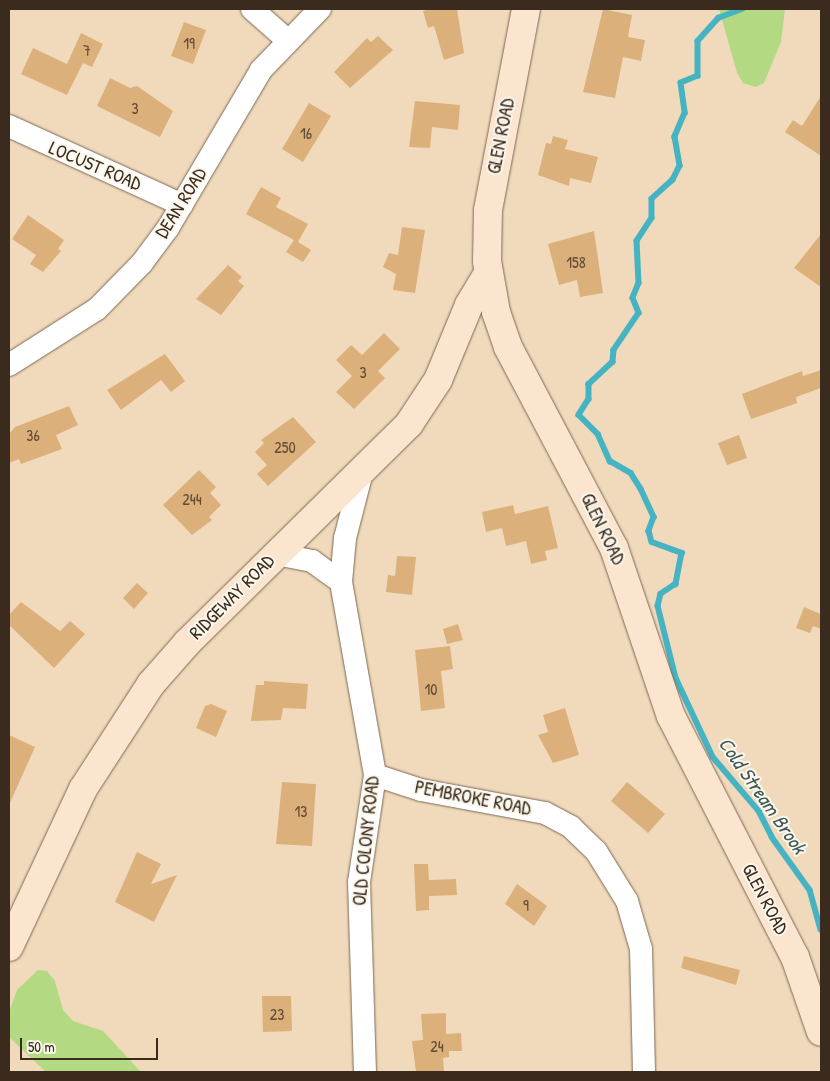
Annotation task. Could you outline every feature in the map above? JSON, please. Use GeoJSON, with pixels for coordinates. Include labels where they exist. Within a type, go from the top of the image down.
{"type":"FeatureCollection","features":[{"type":"Feature","properties":{"kind":"street"},"geometry":{"type":"LineString","coordinates":[[252,9],[286,39]]}},
{"type":"Feature","properties":{"kind":"street","name":"DEAN ROAD"},"geometry":{"type":"LineString","coordinates":[[9,366],[67,331],[114,294],[142,263],[182,205],[261,70],[286,39],[320,9]]}},
{"type":"Feature","properties":{"kind":"street","name":"GLEN ROAD"},"geometry":{"type":"LineString","coordinates":[[526,9],[490,195],[488,273],[508,348],[614,548],[671,716],[795,957],[821,1032]]}},
{"type":"Feature","properties":{"kind":"street","name":"LOCUST ROAD"},"geometry":{"type":"LineString","coordinates":[[9,126],[182,205]]}},
{"type":"Feature","properties":{"kind":"street","name":"RIDGEWAY ROAD"},"geometry":{"type":"LineString","coordinates":[[9,947],[83,789],[126,720],[180,650],[276,554],[362,472],[424,405],[469,304],[488,273]]}},
{"type":"Feature","properties":{"kind":"street","name":"OLD COLONY ROAD"},"geometry":{"type":"LineString","coordinates":[[362,472],[345,538],[341,582],[375,775],[359,882],[365,1072]]}},
{"type":"Feature","properties":{"kind":"street"},"geometry":{"type":"LineString","coordinates":[[276,554],[312,561],[341,582]]}},
{"type":"Feature","properties":{"kind":"street","name":"PEMBROKE ROAD"},"geometry":{"type":"LineString","coordinates":[[375,775],[421,790],[545,812],[571,827],[596,851],[624,893],[641,949],[644,1072]]}},
{"type":"Feature","properties":{"kind":"green space"},"geometry":{"type":"Polygon","coordinates":[[[719,9],[785,9],[781,42],[764,83],[756,87],[743,83],[737,73],[719,9]]]}},
{"type":"Feature","properties":{"kind":"green space"},"geometry":{"type":"Polygon","coordinates":[[[38,970],[47,971],[55,981],[63,1010],[73,1021],[103,1031],[141,1072],[46,1072],[10,1038],[9,1012],[17,990],[38,970]]]}},
{"type":"Feature","properties":{"kind":"building"},"geometry":{"type":"Polygon","coordinates":[[[457,9],[464,53],[444,60],[434,26],[428,28],[423,11],[457,9]]]}},
{"type":"Feature","properties":{"kind":"building"},"geometry":{"type":"Polygon","coordinates":[[[603,9],[632,15],[628,37],[645,40],[641,61],[623,57],[615,98],[583,92],[603,9]]]}},
{"type":"Feature","properties":{"kind":"building"},"geometry":{"type":"Polygon","coordinates":[[[184,22],[206,30],[193,64],[171,56],[184,22]]]}},
{"type":"Feature","properties":{"kind":"building"},"geometry":{"type":"Polygon","coordinates":[[[81,33],[103,44],[92,67],[83,63],[67,95],[21,74],[33,48],[67,64],[81,33]]]}},
{"type":"Feature","properties":{"kind":"building"},"geometry":{"type":"Polygon","coordinates":[[[378,36],[393,50],[350,88],[334,72],[367,38],[371,42],[378,36]]]}},
{"type":"Feature","properties":{"kind":"building"},"geometry":{"type":"Polygon","coordinates":[[[110,78],[130,88],[137,86],[173,111],[160,137],[97,106],[110,78]]]}},
{"type":"Feature","properties":{"kind":"building"},"geometry":{"type":"Polygon","coordinates":[[[821,96],[821,156],[785,132],[793,120],[802,126],[821,96]]]}},
{"type":"Feature","properties":{"kind":"building"},"geometry":{"type":"Polygon","coordinates":[[[415,101],[460,105],[458,130],[432,127],[430,148],[409,147],[415,101]]]}},
{"type":"Feature","properties":{"kind":"building"},"geometry":{"type":"Polygon","coordinates":[[[309,103],[331,116],[303,162],[282,149],[309,103]]]}},
{"type":"Feature","properties":{"kind":"building"},"geometry":{"type":"Polygon","coordinates":[[[553,136],[568,140],[565,149],[598,157],[591,183],[570,178],[569,186],[538,175],[546,143],[551,144],[553,136]]]}},
{"type":"Feature","properties":{"kind":"building"},"geometry":{"type":"Polygon","coordinates":[[[261,187],[281,198],[276,207],[308,224],[298,242],[311,250],[303,262],[286,252],[294,240],[246,214],[261,187]]]}},
{"type":"Feature","properties":{"kind":"building"},"geometry":{"type":"Polygon","coordinates":[[[28,215],[64,240],[58,249],[61,251],[43,272],[30,264],[36,255],[12,239],[28,215]]]}},
{"type":"Feature","properties":{"kind":"building"},"geometry":{"type":"Polygon","coordinates":[[[402,227],[425,230],[415,293],[393,290],[396,274],[383,267],[389,253],[398,255],[402,227]]]}},
{"type":"Feature","properties":{"kind":"building"},"geometry":{"type":"Polygon","coordinates":[[[594,231],[603,293],[580,297],[577,280],[559,285],[548,244],[594,231]]]}},
{"type":"Feature","properties":{"kind":"building"},"geometry":{"type":"Polygon","coordinates":[[[821,234],[821,287],[794,268],[821,234]]]}},
{"type":"Feature","properties":{"kind":"building"},"geometry":{"type":"Polygon","coordinates":[[[228,265],[242,277],[238,281],[244,286],[221,315],[196,299],[228,265]]]}},
{"type":"Feature","properties":{"kind":"building"},"geometry":{"type":"Polygon","coordinates":[[[384,333],[400,349],[378,371],[385,378],[354,409],[336,392],[352,376],[336,360],[351,345],[362,355],[384,333]]]}},
{"type":"Feature","properties":{"kind":"building"},"geometry":{"type":"Polygon","coordinates":[[[165,354],[185,381],[171,392],[161,380],[121,410],[107,390],[165,354]]]}},
{"type":"Feature","properties":{"kind":"building"},"geometry":{"type":"Polygon","coordinates":[[[821,370],[821,388],[796,397],[797,403],[751,419],[742,394],[802,371],[803,376],[821,370]]]}},
{"type":"Feature","properties":{"kind":"building"},"geometry":{"type":"Polygon","coordinates":[[[69,406],[78,425],[56,435],[62,449],[21,464],[19,459],[9,463],[9,434],[15,427],[69,406]]]}},
{"type":"Feature","properties":{"kind":"building"},"geometry":{"type":"Polygon","coordinates":[[[293,417],[316,442],[268,486],[257,474],[267,465],[255,452],[264,443],[261,440],[293,417]]]}},
{"type":"Feature","properties":{"kind":"building"},"geometry":{"type":"Polygon","coordinates":[[[739,435],[747,458],[727,465],[718,443],[739,435]]]}},
{"type":"Feature","properties":{"kind":"building"},"geometry":{"type":"Polygon","coordinates":[[[199,470],[216,487],[210,493],[221,505],[209,517],[212,520],[192,535],[163,505],[199,470]]]}},
{"type":"Feature","properties":{"kind":"building"},"geometry":{"type":"Polygon","coordinates":[[[513,505],[515,514],[548,506],[558,548],[545,551],[547,560],[531,564],[526,541],[506,546],[502,528],[486,532],[482,512],[513,505]]]}},
{"type":"Feature","properties":{"kind":"building"},"geometry":{"type":"Polygon","coordinates":[[[397,556],[416,557],[412,595],[386,592],[388,575],[395,576],[397,556]]]}},
{"type":"Feature","properties":{"kind":"building"},"geometry":{"type":"Polygon","coordinates":[[[137,583],[148,593],[134,609],[123,598],[137,583]]]}},
{"type":"Feature","properties":{"kind":"building"},"geometry":{"type":"Polygon","coordinates":[[[21,602],[60,631],[70,621],[85,634],[54,668],[9,625],[9,615],[21,602]]]}},
{"type":"Feature","properties":{"kind":"building"},"geometry":{"type":"Polygon","coordinates":[[[804,607],[821,614],[821,629],[813,626],[810,633],[796,628],[804,607]]]}},
{"type":"Feature","properties":{"kind":"building"},"geometry":{"type":"Polygon","coordinates":[[[458,624],[463,640],[447,644],[443,629],[458,624]]]}},
{"type":"Feature","properties":{"kind":"building"},"geometry":{"type":"Polygon","coordinates":[[[450,646],[453,669],[441,671],[445,708],[421,711],[415,650],[450,646]]]}},
{"type":"Feature","properties":{"kind":"building"},"geometry":{"type":"Polygon","coordinates":[[[264,681],[308,684],[306,709],[283,708],[281,720],[251,721],[256,685],[264,685],[264,681]]]}},
{"type":"Feature","properties":{"kind":"building"},"geometry":{"type":"Polygon","coordinates":[[[211,704],[227,711],[216,737],[196,728],[205,706],[211,704]]]}},
{"type":"Feature","properties":{"kind":"building"},"geometry":{"type":"Polygon","coordinates":[[[565,708],[579,755],[553,763],[538,735],[548,732],[543,715],[565,708]]]}},
{"type":"Feature","properties":{"kind":"building"},"geometry":{"type":"Polygon","coordinates":[[[9,735],[35,747],[9,805],[9,735]]]}},
{"type":"Feature","properties":{"kind":"building"},"geometry":{"type":"Polygon","coordinates":[[[282,782],[316,784],[312,846],[276,844],[282,782]]]}},
{"type":"Feature","properties":{"kind":"building"},"geometry":{"type":"Polygon","coordinates":[[[627,782],[665,814],[648,833],[611,801],[627,782]]]}},
{"type":"Feature","properties":{"kind":"building"},"geometry":{"type":"Polygon","coordinates":[[[137,852],[161,864],[151,884],[177,875],[154,922],[115,902],[137,852]]]}},
{"type":"Feature","properties":{"kind":"building"},"geometry":{"type":"Polygon","coordinates":[[[414,864],[428,864],[429,880],[456,879],[457,895],[429,896],[429,910],[416,911],[414,864]]]}},
{"type":"Feature","properties":{"kind":"building"},"geometry":{"type":"Polygon","coordinates":[[[517,884],[547,906],[534,926],[505,904],[517,884]]]}},
{"type":"Feature","properties":{"kind":"building"},"geometry":{"type":"Polygon","coordinates":[[[684,956],[740,970],[736,985],[681,968],[684,956]]]}},
{"type":"Feature","properties":{"kind":"building"},"geometry":{"type":"Polygon","coordinates":[[[262,996],[291,996],[292,1031],[263,1032],[262,996]]]}},
{"type":"Feature","properties":{"kind":"building"},"geometry":{"type":"Polygon","coordinates":[[[446,1013],[446,1034],[461,1033],[462,1051],[449,1051],[449,1057],[443,1058],[444,1072],[416,1072],[412,1041],[423,1040],[421,1014],[446,1013]]]}},
{"type":"Feature","properties":{"kind":"waterway","name":"Cold Stream Brook"},"geometry":{"type":"LineString","coordinates":[[743,9],[719,18],[698,41],[698,76],[681,83],[685,113],[675,137],[680,166],[673,180],[652,199],[652,218],[637,241],[639,283],[633,298],[639,313],[614,350],[613,362],[589,384],[589,399],[579,415],[598,434],[610,461],[631,473],[641,489],[654,517],[649,531],[652,542],[682,553],[676,584],[661,594],[658,606],[676,678],[713,757],[759,811],[772,837],[810,890],[821,930]]}}]}
